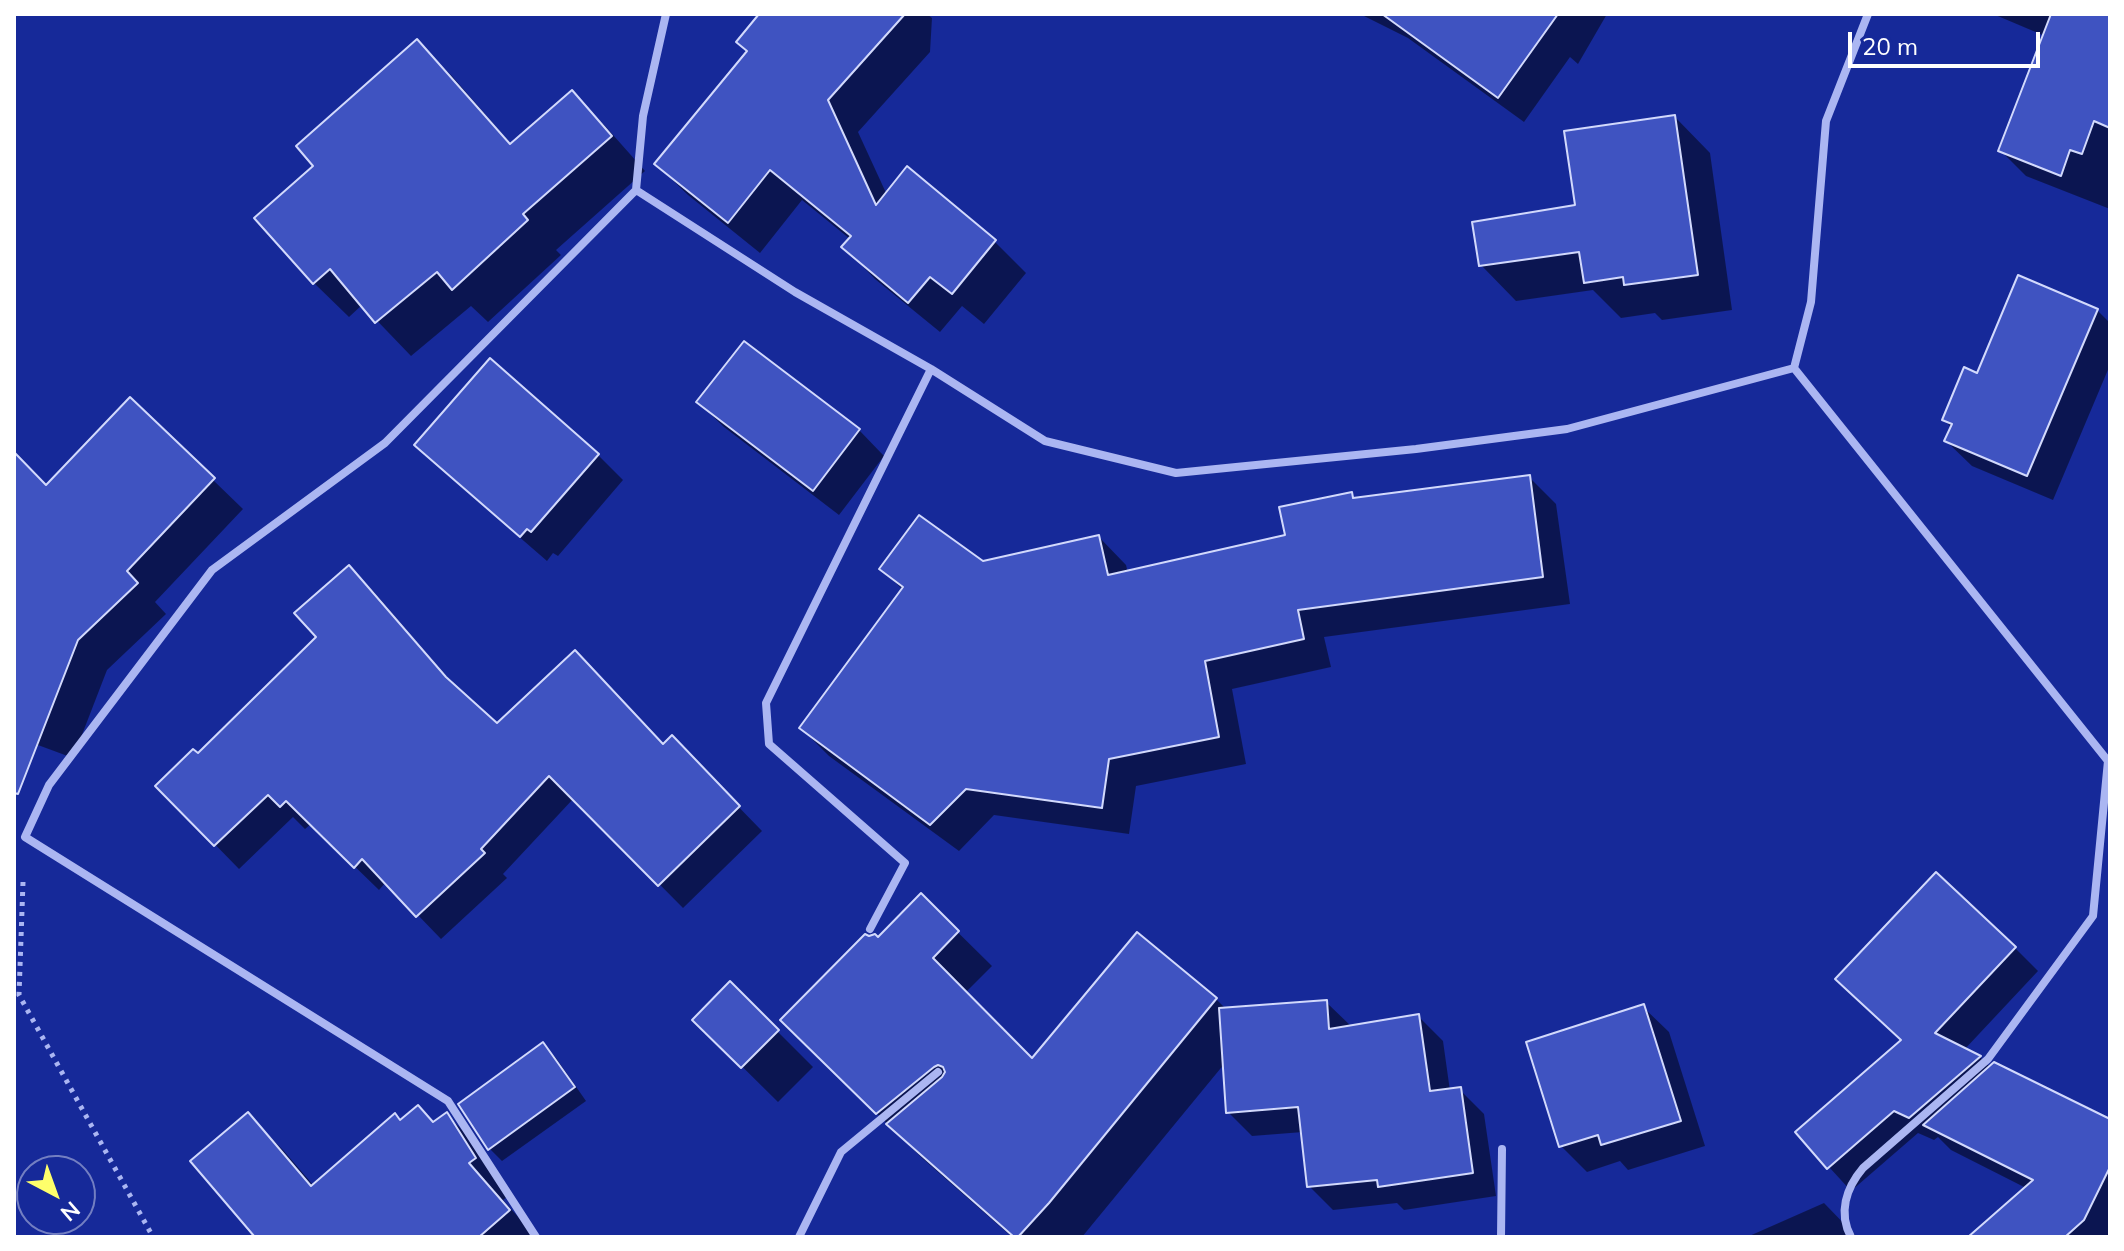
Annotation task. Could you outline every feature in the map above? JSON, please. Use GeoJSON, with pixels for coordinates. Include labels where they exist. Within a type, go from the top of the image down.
{"type":"FeatureCollection","features":[{"type":"Feature","properties":{"kind":"street"},"geometry":{"type":"LineString","coordinates":[[536,1237],[448,1101],[25,837],[49,785],[212,570],[385,443],[636,190],[643,116],[666,14]]}},
{"type":"Feature","properties":{"kind":"street"},"geometry":{"type":"LineString","coordinates":[[1794,368],[1811,302],[1826,121],[1868,14]]}},
{"type":"Feature","properties":{"kind":"street"},"geometry":{"type":"LineString","coordinates":[[636,190],[795,292],[931,369],[1045,441],[1176,473],[1416,449],[1567,429],[1794,368]]}},
{"type":"Feature","properties":{"kind":"street"},"geometry":{"type":"LineString","coordinates":[[1794,368],[2108,761],[2093,916],[1988,1059],[1863,1168],[1851,1182],[1845,1205],[1845,1225],[1851,1237]]}},
{"type":"Feature","properties":{"kind":"street"},"geometry":{"type":"LineString","coordinates":[[870,929],[905,863],[769,744],[766,703],[931,369]]}},
{"type":"Feature","properties":{"kind":"street"},"geometry":{"type":"LineString","coordinates":[[799,1237],[841,1152],[938,1072]]}},
{"type":"Feature","properties":{"kind":"street"},"geometry":{"type":"LineString","coordinates":[[1501,1237],[1502,1149]]}},
{"type":"Feature","properties":{"kind":"path"},"geometry":{"type":"LineString","coordinates":[[25,837],[19,995],[153,1237]]}},
{"type":"Feature","properties":{"kind":"building"},"geometry":{"type":"Polygon","coordinates":[[[759,14],[905,14],[828,100],[876,205],[907,166],[996,240],[952,294],[930,277],[908,303],[841,247],[851,236],[770,170],[728,223],[654,164],[747,51],[736,42],[759,14]]]}},
{"type":"Feature","properties":{"kind":"building"},"geometry":{"type":"Polygon","coordinates":[[[1382,14],[1558,14],[1498,98],[1382,14]]]}},
{"type":"Feature","properties":{"kind":"building"},"geometry":{"type":"Polygon","coordinates":[[[2051,14],[2110,14],[2110,128],[2094,121],[2082,154],[2070,150],[2061,176],[1998,151],[2051,14]]]}},
{"type":"Feature","properties":{"kind":"building"},"geometry":{"type":"Polygon","coordinates":[[[417,39],[510,144],[572,90],[612,136],[523,214],[528,220],[452,290],[437,272],[375,323],[330,269],[313,284],[254,218],[313,166],[296,146],[417,39]]]}},
{"type":"Feature","properties":{"kind":"building"},"geometry":{"type":"Polygon","coordinates":[[[1675,115],[1698,275],[1624,285],[1623,277],[1584,283],[1579,252],[1479,266],[1472,222],[1575,205],[1564,131],[1675,115]]]}},
{"type":"Feature","properties":{"kind":"building"},"geometry":{"type":"Polygon","coordinates":[[[2018,275],[2098,309],[2027,476],[1944,441],[1952,424],[1942,420],[1964,367],[1977,373],[2018,275]]]}},
{"type":"Feature","properties":{"kind":"building"},"geometry":{"type":"Polygon","coordinates":[[[744,341],[860,429],[813,491],[696,402],[744,341]]]}},
{"type":"Feature","properties":{"kind":"building"},"geometry":{"type":"Polygon","coordinates":[[[490,358],[599,454],[531,532],[527,529],[520,537],[414,445],[490,358]]]}},
{"type":"Feature","properties":{"kind":"building"},"geometry":{"type":"Polygon","coordinates":[[[130,397],[215,478],[127,571],[138,583],[78,640],[18,794],[14,793],[14,452],[46,485],[130,397]]]}},
{"type":"Feature","properties":{"kind":"building"},"geometry":{"type":"Polygon","coordinates":[[[1530,475],[1543,577],[1298,610],[1304,639],[1205,661],[1219,737],[1109,759],[1102,808],[966,789],[930,825],[799,728],[903,587],[879,569],[919,515],[983,561],[1099,535],[1108,575],[1285,535],[1279,507],[1352,492],[1353,498],[1530,475]]]}},
{"type":"Feature","properties":{"kind":"building"},"geometry":{"type":"Polygon","coordinates":[[[349,565],[446,677],[497,723],[575,650],[663,744],[672,735],[740,806],[658,886],[549,776],[481,849],[485,853],[416,917],[362,859],[354,868],[286,801],[280,807],[268,795],[214,846],[155,786],[193,749],[198,753],[316,637],[294,613],[349,565]]]}},
{"type":"Feature","properties":{"kind":"building"},"geometry":{"type":"Polygon","coordinates":[[[1936,872],[2016,947],[1935,1033],[1981,1056],[1909,1118],[1894,1111],[1827,1169],[1795,1132],[1901,1040],[1835,979],[1936,872]]]}},
{"type":"Feature","properties":{"kind":"building"},"geometry":{"type":"Polygon","coordinates":[[[921,893],[959,931],[933,958],[1032,1058],[1137,932],[1217,998],[1018,1237],[1014,1237],[886,1124],[942,1077],[945,1072],[943,1067],[934,1067],[876,1114],[780,1020],[865,934],[878,937],[921,893]]]}},
{"type":"Feature","properties":{"kind":"building"},"geometry":{"type":"Polygon","coordinates":[[[730,981],[779,1030],[741,1068],[692,1020],[730,981]]]}},
{"type":"Feature","properties":{"kind":"building"},"geometry":{"type":"Polygon","coordinates":[[[1327,1000],[1329,1029],[1419,1014],[1430,1091],[1461,1087],[1473,1173],[1378,1187],[1377,1180],[1307,1187],[1298,1107],[1226,1113],[1219,1008],[1327,1000]]]}},
{"type":"Feature","properties":{"kind":"building"},"geometry":{"type":"Polygon","coordinates":[[[1644,1004],[1681,1121],[1601,1145],[1598,1135],[1559,1147],[1526,1042],[1644,1004]]]}},
{"type":"Feature","properties":{"kind":"building"},"geometry":{"type":"Polygon","coordinates":[[[543,1042],[575,1087],[488,1150],[458,1104],[543,1042]]]}},
{"type":"Feature","properties":{"kind":"building"},"geometry":{"type":"Polygon","coordinates":[[[1994,1062],[2110,1119],[2110,1167],[2084,1220],[2065,1237],[1968,1237],[2033,1180],[1923,1125],[1994,1062]]]}},
{"type":"Feature","properties":{"kind":"building"},"geometry":{"type":"Polygon","coordinates":[[[418,1105],[433,1122],[447,1112],[476,1158],[469,1163],[510,1210],[479,1237],[253,1237],[190,1161],[248,1112],[311,1186],[395,1113],[400,1120],[418,1105]]]}}]}
